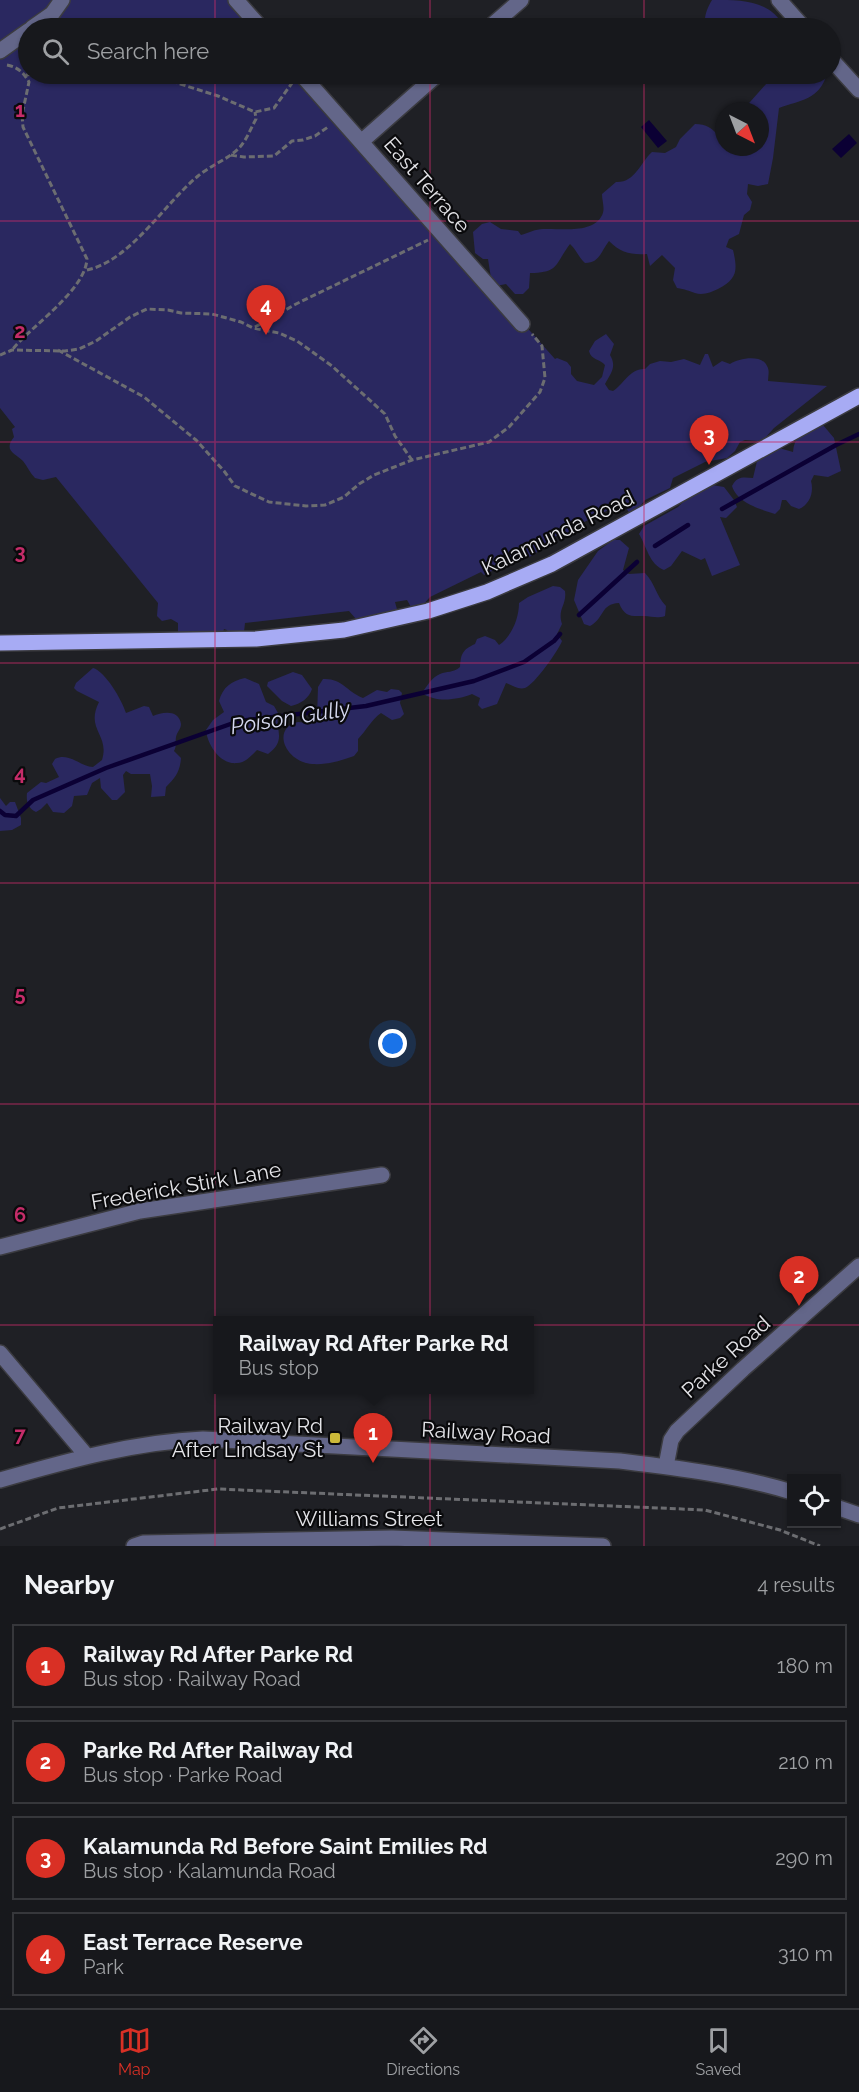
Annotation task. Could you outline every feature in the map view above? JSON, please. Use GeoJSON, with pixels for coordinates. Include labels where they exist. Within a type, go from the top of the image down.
{"type":"FeatureCollection","features":[{"type":"Feature","properties":{"kind":"main road","name":"Kalamunda Road"},"geometry":{"type":"LineString","coordinates":[[0,643],[256,639],[344,630],[428,611],[487,592],[552,564],[859,396]]}},
{"type":"Feature","properties":{"kind":"street"},"geometry":{"type":"LineString","coordinates":[[46,18],[62,0]]}},
{"type":"Feature","properties":{"kind":"street"},"geometry":{"type":"LineString","coordinates":[[236,0],[252,18]]}},
{"type":"Feature","properties":{"kind":"street"},"geometry":{"type":"LineString","coordinates":[[500,18],[521,0]]}},
{"type":"Feature","properties":{"kind":"street"},"geometry":{"type":"LineString","coordinates":[[779,0],[795,18]]}},
{"type":"Feature","properties":{"kind":"street"},"geometry":{"type":"LineString","coordinates":[[1,57],[18,41]]}},
{"type":"Feature","properties":{"kind":"street"},"geometry":{"type":"LineString","coordinates":[[841,69],[859,90]]}},
{"type":"Feature","properties":{"kind":"street","name":"East Terrace"},"geometry":{"type":"LineString","coordinates":[[310,84],[522,324]]}},
{"type":"Feature","properties":{"kind":"street"},"geometry":{"type":"LineString","coordinates":[[361,142],[427,84]]}},
{"type":"Feature","properties":{"kind":"street","name":"Frederick Stirk Lane"},"geometry":{"type":"LineString","coordinates":[[0,1248],[140,1211],[382,1176]]}},
{"type":"Feature","properties":{"kind":"street","name":"Parke Road"},"geometry":{"type":"LineString","coordinates":[[666,1466],[671,1440],[685,1423],[859,1266]]}},
{"type":"Feature","properties":{"kind":"street"},"geometry":{"type":"LineString","coordinates":[[0,1353],[86,1455]]}},
{"type":"Feature","properties":{"kind":"street","name":"Railway Road"},"geometry":{"type":"LineString","coordinates":[[0,1480],[86,1455],[203,1439],[620,1461],[666,1466],[744,1480],[787,1491]]}},
{"type":"Feature","properties":{"kind":"street"},"geometry":{"type":"LineString","coordinates":[[841,1508],[859,1515]]}},
{"type":"Feature","properties":{"kind":"street","name":"Williams Street"},"geometry":{"type":"LineString","coordinates":[[140,1545],[391,1542],[603,1546]]}},
{"type":"Feature","properties":{"kind":"path"},"geometry":{"type":"LineString","coordinates":[[1,57],[18,69]]}},
{"type":"Feature","properties":{"kind":"path"},"geometry":{"type":"LineString","coordinates":[[12,351],[20,340],[41,323],[80,281],[86,270],[87,259],[62,212],[47,174],[23,127],[29,84]]}},
{"type":"Feature","properties":{"kind":"path"},"geometry":{"type":"LineString","coordinates":[[181,84],[218,96],[255,112],[274,108],[291,84]]}},
{"type":"Feature","properties":{"kind":"path"},"geometry":{"type":"LineString","coordinates":[[86,270],[99,267],[146,231],[179,194],[208,167],[231,155],[240,147],[256,119],[255,112]]}},
{"type":"Feature","properties":{"kind":"path"},"geometry":{"type":"LineString","coordinates":[[231,155],[274,156],[292,141],[315,136],[340,118]]}},
{"type":"Feature","properties":{"kind":"path"},"geometry":{"type":"LineString","coordinates":[[253,328],[296,304],[442,234]]}},
{"type":"Feature","properties":{"kind":"path"},"geometry":{"type":"LineString","coordinates":[[0,355],[12,351],[79,349],[96,341],[130,316],[147,309],[212,314],[241,322],[253,328],[279,333],[332,366],[385,414],[394,436],[412,460]]}},
{"type":"Feature","properties":{"kind":"path"},"geometry":{"type":"LineString","coordinates":[[58,350],[144,397],[187,431],[235,486],[269,502],[306,506],[325,505],[344,496],[374,475],[412,460],[489,442],[509,428],[531,405],[540,392],[545,378],[546,366],[542,346],[522,324]]}},
{"type":"Feature","properties":{"kind":"path"},"geometry":{"type":"LineString","coordinates":[[0,1529],[58,1508],[218,1490],[705,1510],[780,1530],[820,1546]]}},
{"type":"Feature","properties":{"kind":"shaded area"},"geometry":{"type":"Polygon","coordinates":[[[0,0],[65,0],[62,8],[70,0],[236,0],[252,18],[18,18],[18,84],[310,84],[555,359],[567,362],[571,367],[571,374],[577,381],[594,385],[602,377],[605,365],[589,351],[595,341],[606,334],[614,344],[610,355],[613,363],[612,370],[605,384],[609,390],[613,391],[635,371],[645,369],[650,364],[684,359],[700,365],[705,354],[708,354],[713,367],[722,361],[730,364],[744,359],[755,359],[764,362],[767,366],[768,381],[827,386],[774,428],[765,438],[758,441],[740,442],[727,458],[705,462],[673,478],[670,488],[645,500],[637,510],[630,514],[623,503],[572,528],[566,537],[558,535],[551,539],[552,545],[541,548],[534,555],[520,560],[510,558],[495,565],[494,570],[484,575],[481,572],[430,597],[422,606],[411,607],[407,600],[395,602],[398,613],[365,620],[356,619],[349,611],[245,623],[244,632],[231,637],[224,629],[222,635],[197,631],[194,639],[178,634],[178,623],[171,619],[162,621],[157,616],[158,603],[56,477],[43,480],[35,478],[23,461],[14,454],[10,446],[14,437],[12,429],[15,427],[0,408],[0,0]]]}},
{"type":"Feature","properties":{"kind":"shaded area"},"geometry":{"type":"Polygon","coordinates":[[[712,0],[745,1],[764,7],[778,18],[705,18],[712,0]]]}},
{"type":"Feature","properties":{"kind":"shaded area"},"geometry":{"type":"Polygon","coordinates":[[[766,84],[823,84],[808,98],[779,108],[768,184],[758,186],[748,184],[747,194],[752,202],[750,210],[744,215],[739,234],[729,239],[726,247],[733,250],[734,274],[729,282],[718,289],[698,294],[677,288],[673,280],[675,268],[662,255],[650,266],[647,254],[626,252],[609,241],[597,259],[585,263],[570,244],[555,266],[539,273],[530,273],[529,288],[523,294],[515,294],[506,284],[496,286],[491,278],[488,259],[483,259],[475,253],[473,232],[482,224],[490,222],[501,229],[518,231],[521,235],[540,229],[574,229],[590,226],[601,217],[604,209],[602,194],[616,182],[633,176],[652,152],[665,153],[676,147],[680,139],[695,124],[709,127],[714,131],[715,156],[769,156],[769,102],[750,102],[766,84]]]}},
{"type":"Feature","properties":{"kind":"shaded area"},"geometry":{"type":"Polygon","coordinates":[[[649,120],[667,141],[658,148],[641,127],[649,120]]]}},
{"type":"Feature","properties":{"kind":"shaded area"},"geometry":{"type":"Polygon","coordinates":[[[849,134],[857,143],[841,158],[832,149],[849,134]]]}},
{"type":"Feature","properties":{"kind":"shaded area"},"geometry":{"type":"Polygon","coordinates":[[[815,423],[823,425],[834,438],[841,471],[828,477],[814,475],[811,481],[810,497],[799,509],[791,506],[786,500],[782,500],[780,509],[775,514],[750,505],[739,497],[732,486],[736,480],[741,478],[753,478],[758,457],[779,448],[793,452],[797,438],[815,423]]]}},
{"type":"Feature","properties":{"kind":"shaded area"},"geometry":{"type":"Polygon","coordinates":[[[706,484],[724,487],[737,507],[726,518],[720,517],[740,565],[712,576],[705,558],[701,560],[682,551],[671,566],[664,570],[655,564],[639,534],[644,526],[678,507],[692,493],[706,484]]]}},
{"type":"Feature","properties":{"kind":"shaded area"},"geometry":{"type":"Polygon","coordinates":[[[613,540],[620,540],[629,548],[623,570],[629,574],[645,573],[666,606],[665,616],[632,616],[624,611],[619,603],[605,609],[590,626],[584,624],[574,600],[578,580],[598,551],[613,540]]]}},
{"type":"Feature","properties":{"kind":"shaded area"},"geometry":{"type":"Polygon","coordinates":[[[553,586],[565,591],[561,614],[562,624],[557,634],[562,641],[546,667],[529,685],[520,688],[506,683],[497,704],[482,709],[478,705],[480,698],[472,694],[447,700],[422,693],[437,675],[460,667],[463,653],[475,644],[477,639],[485,636],[495,640],[499,645],[504,641],[514,626],[519,603],[553,586]]]}},
{"type":"Feature","properties":{"kind":"shaded area"},"geometry":{"type":"Polygon","coordinates":[[[93,668],[108,680],[126,713],[144,706],[149,707],[153,716],[170,713],[180,719],[181,724],[174,751],[181,758],[178,771],[166,787],[165,796],[151,797],[150,774],[131,774],[126,771],[123,775],[125,792],[117,800],[112,800],[101,788],[100,778],[92,783],[87,795],[74,796],[72,806],[64,813],[53,812],[47,803],[36,812],[28,804],[27,793],[41,782],[46,783],[59,777],[52,764],[55,759],[65,757],[93,767],[102,760],[103,744],[95,719],[95,711],[99,702],[74,688],[76,683],[93,668]]]}},
{"type":"Feature","properties":{"kind":"shaded area"},"geometry":{"type":"Polygon","coordinates":[[[293,672],[302,675],[312,689],[304,700],[291,706],[282,701],[267,686],[268,682],[293,672]]]}},
{"type":"Feature","properties":{"kind":"shaded area"},"geometry":{"type":"Polygon","coordinates":[[[245,678],[259,684],[266,702],[274,706],[278,713],[279,740],[268,754],[257,750],[243,762],[231,763],[220,757],[212,747],[206,730],[213,720],[224,712],[219,701],[225,688],[245,678]]]}},
{"type":"Feature","properties":{"kind":"shaded area"},"geometry":{"type":"Polygon","coordinates":[[[323,679],[340,683],[363,698],[377,690],[387,692],[391,689],[399,690],[402,693],[400,703],[404,714],[392,720],[381,713],[358,739],[358,751],[354,756],[323,764],[303,762],[289,751],[283,737],[290,725],[298,722],[312,723],[317,717],[318,687],[323,679]]]}},
{"type":"Feature","properties":{"kind":"shaded area"},"geometry":{"type":"Polygon","coordinates":[[[0,798],[6,806],[10,802],[15,802],[21,825],[12,830],[0,831],[0,798]]]}},
{"type":"Feature","properties":{"kind":"waterway","name":"Poison Gully"},"geometry":{"type":"LineString","coordinates":[[722,509],[859,434]]}},
{"type":"Feature","properties":{"kind":"waterway"},"geometry":{"type":"LineString","coordinates":[[655,546],[688,525]]}},
{"type":"Feature","properties":{"kind":"waterway","name":"Poison Gully"},"geometry":{"type":"LineString","coordinates":[[579,615],[637,562]]}},
{"type":"Feature","properties":{"kind":"waterway","name":"Poison Gully"},"geometry":{"type":"LineString","coordinates":[[0,811],[5,815],[16,816],[33,800],[106,768],[239,721],[366,706],[474,681],[524,662],[554,641],[560,634]]}},
{"type":"Feature","properties":{"kind":"place","name":"East Terrace Reserve"},"geometry":{"type":"Point","coordinates":[266,335]}},
{"type":"Feature","properties":{"kind":"place","name":"Kalamunda Rd Before Saint Emilies Rd"},"geometry":{"type":"Point","coordinates":[709,465]}},
{"type":"Feature","properties":{"kind":"place","name":"Parke Rd After Railway Rd"},"geometry":{"type":"Point","coordinates":[799,1306]}},
{"type":"Feature","properties":{"kind":"place","name":"Railway Rd After Lindsay St"},"geometry":{"type":"Point","coordinates":[335,1438]}},
{"type":"Feature","properties":{"kind":"place","name":"Railway Rd After Parke Rd"},"geometry":{"type":"Point","coordinates":[373,1463]}}]}
